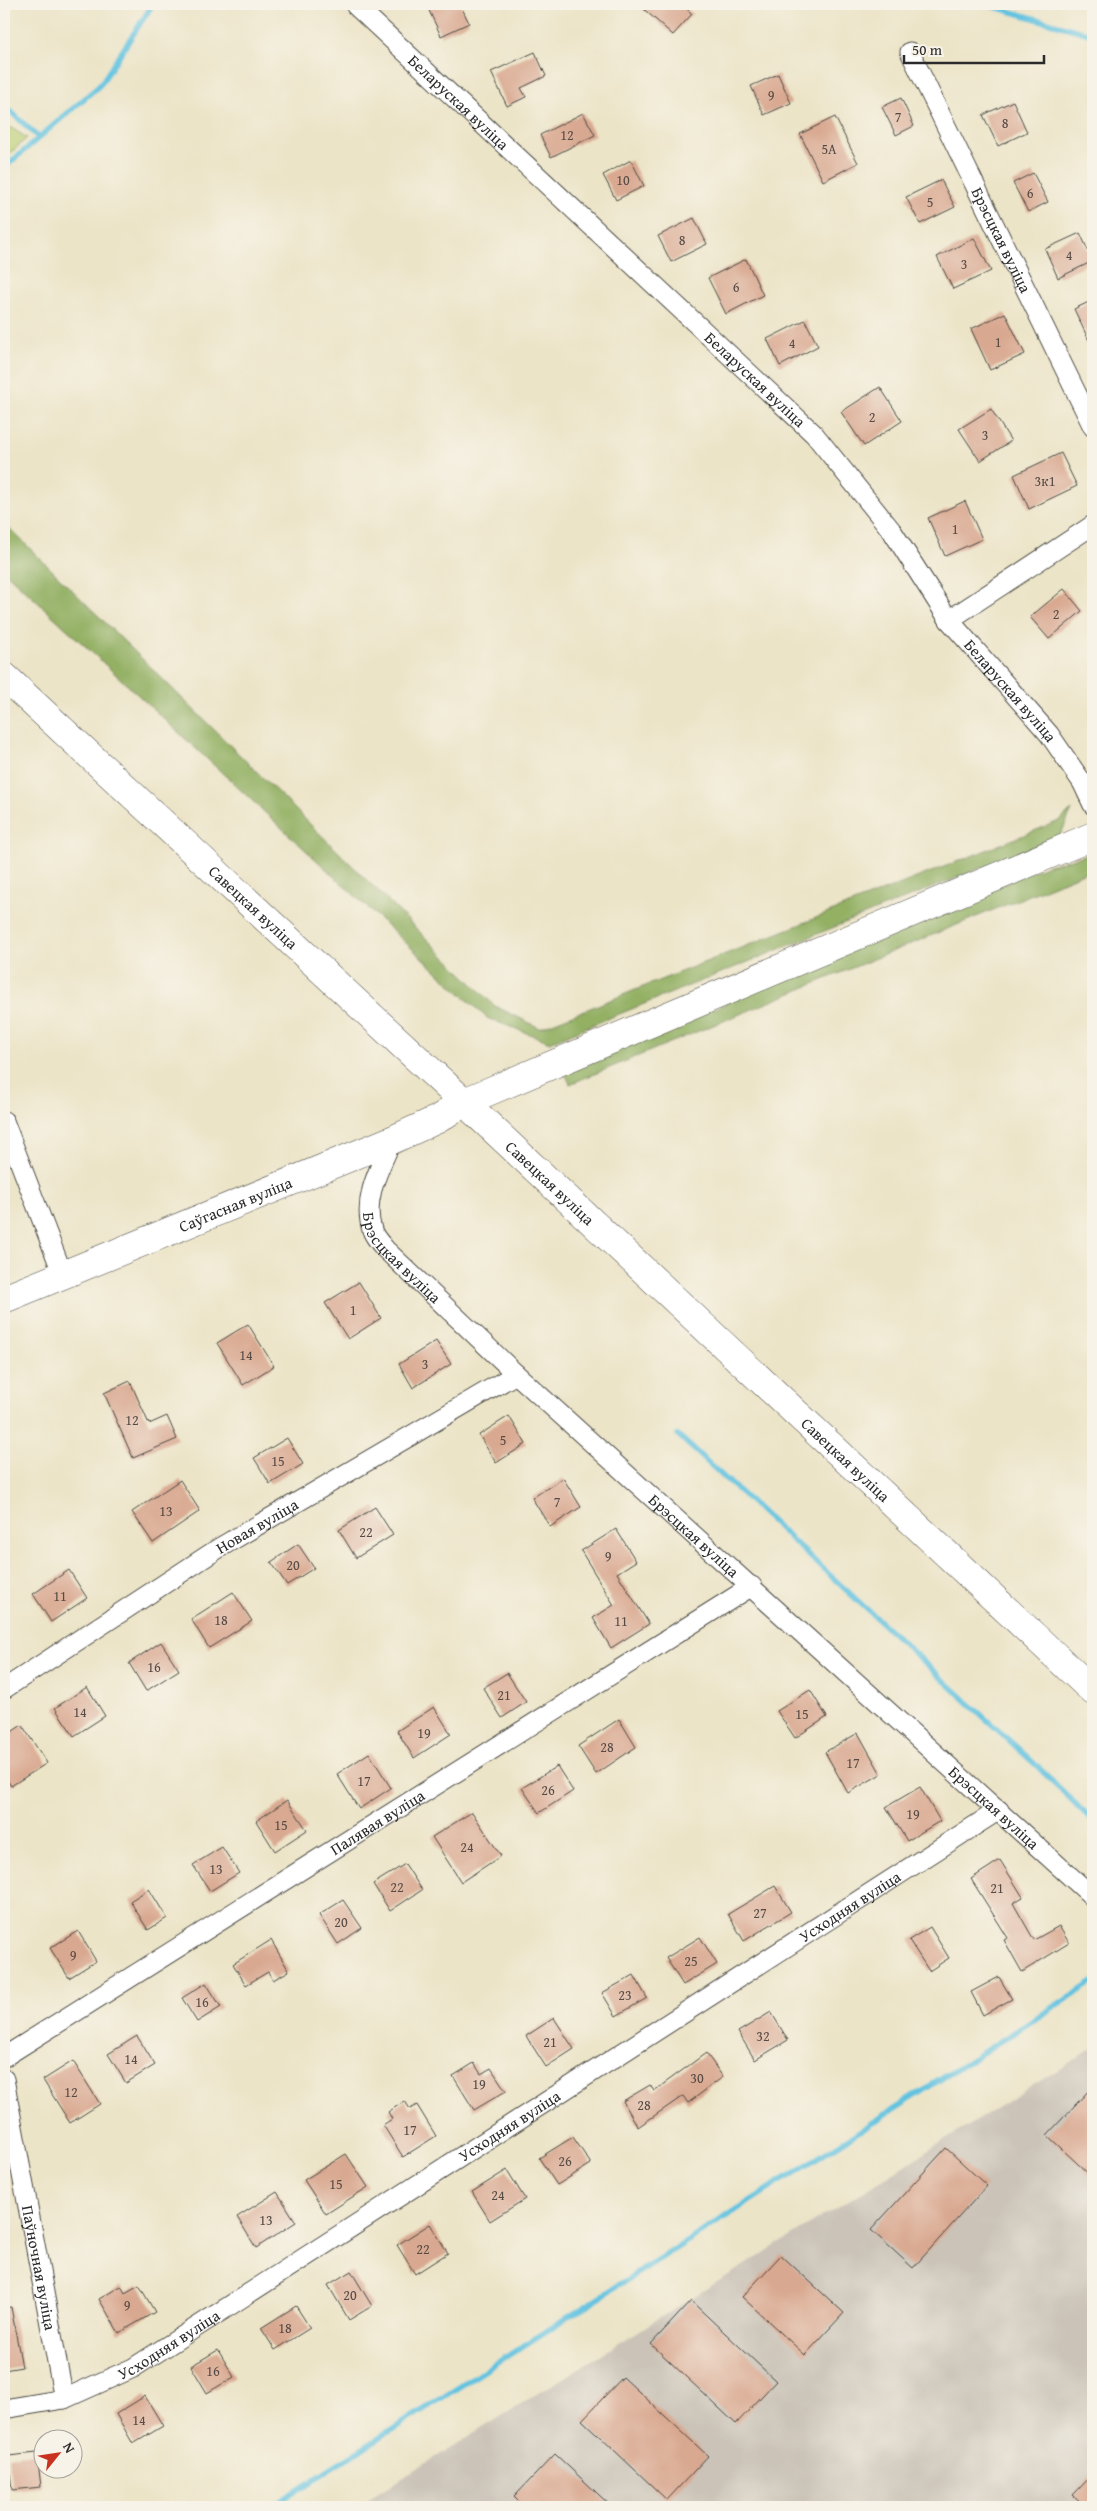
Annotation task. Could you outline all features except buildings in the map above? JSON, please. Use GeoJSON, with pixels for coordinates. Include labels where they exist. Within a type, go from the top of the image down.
{"type":"FeatureCollection","features":[{"type":"Feature","properties":{"kind":"main road","name":"Савецкая вуліца"},"geometry":{"type":"LineString","coordinates":[[9,687],[464,1102],[1093,1691]]}},
{"type":"Feature","properties":{"kind":"main road","name":"Саўгасная вуліца"},"geometry":{"type":"LineString","coordinates":[[4,1299],[392,1140],[438,1119],[464,1102],[1093,836]]}},
{"type":"Feature","properties":{"kind":"street","name":"Беларуская вуліца"},"geometry":{"type":"LineString","coordinates":[[356,5],[814,434],[892,531],[949,620],[1048,734],[1082,782],[1093,805]]}},
{"type":"Feature","properties":{"kind":"street","name":"Брэсцкая вуліца"},"geometry":{"type":"LineString","coordinates":[[910,52],[1093,427]]}},
{"type":"Feature","properties":{"kind":"street"},"geometry":{"type":"LineString","coordinates":[[949,620],[1093,524]]}},
{"type":"Feature","properties":{"kind":"street"},"geometry":{"type":"LineString","coordinates":[[4,1121],[63,1275]]}},
{"type":"Feature","properties":{"kind":"street","name":"Брэсцкая вуліца"},"geometry":{"type":"LineString","coordinates":[[392,1140],[371,1188],[370,1210],[372,1231],[385,1249],[516,1374],[1093,1897]]}},
{"type":"Feature","properties":{"kind":"street","name":"Новая вуліца"},"geometry":{"type":"LineString","coordinates":[[4,1689],[219,1548],[516,1374]]}},
{"type":"Feature","properties":{"kind":"street","name":"Палявая вуліца"},"geometry":{"type":"LineString","coordinates":[[4,2057],[752,1586]]}},
{"type":"Feature","properties":{"kind":"street","name":"Усходняя вуліца"},"geometry":{"type":"LineString","coordinates":[[4,2409],[64,2400],[133,2368],[999,1810]]}},
{"type":"Feature","properties":{"kind":"street","name":"Паўночная вуліца"},"geometry":{"type":"LineString","coordinates":[[4,2079],[64,2400]]}},
{"type":"Feature","properties":{"kind":"shaded area"},"geometry":{"type":"Polygon","coordinates":[[[1093,2048],[1093,2507],[356,2507],[1093,2048]]]}},
{"type":"Feature","properties":{"kind":"green space"},"geometry":{"type":"Polygon","coordinates":[[[4,125],[27,138],[4,159],[4,125]]]}},
{"type":"Feature","properties":{"kind":"green space"},"geometry":{"type":"Polygon","coordinates":[[[4,523],[495,1006],[540,1028],[1059,821],[1072,810],[1060,836],[550,1042],[487,1018],[4,571],[4,523]]]}},
{"type":"Feature","properties":{"kind":"green space"},"geometry":{"type":"Polygon","coordinates":[[[1093,853],[1093,869],[570,1084],[565,1073],[1045,866],[1093,853]]]}},
{"type":"Feature","properties":{"kind":"waterway"},"geometry":{"type":"LineString","coordinates":[[4,168],[100,85],[153,4]]}},
{"type":"Feature","properties":{"kind":"waterway"},"geometry":{"type":"LineString","coordinates":[[984,4],[1093,35]]}},
{"type":"Feature","properties":{"kind":"waterway"},"geometry":{"type":"LineString","coordinates":[[4,105],[38,137]]}},
{"type":"Feature","properties":{"kind":"waterway"},"geometry":{"type":"LineString","coordinates":[[678,1435],[1037,1766],[1093,1821]]}},
{"type":"Feature","properties":{"kind":"waterway"},"geometry":{"type":"LineString","coordinates":[[271,2507],[1093,1982]]}}]}
